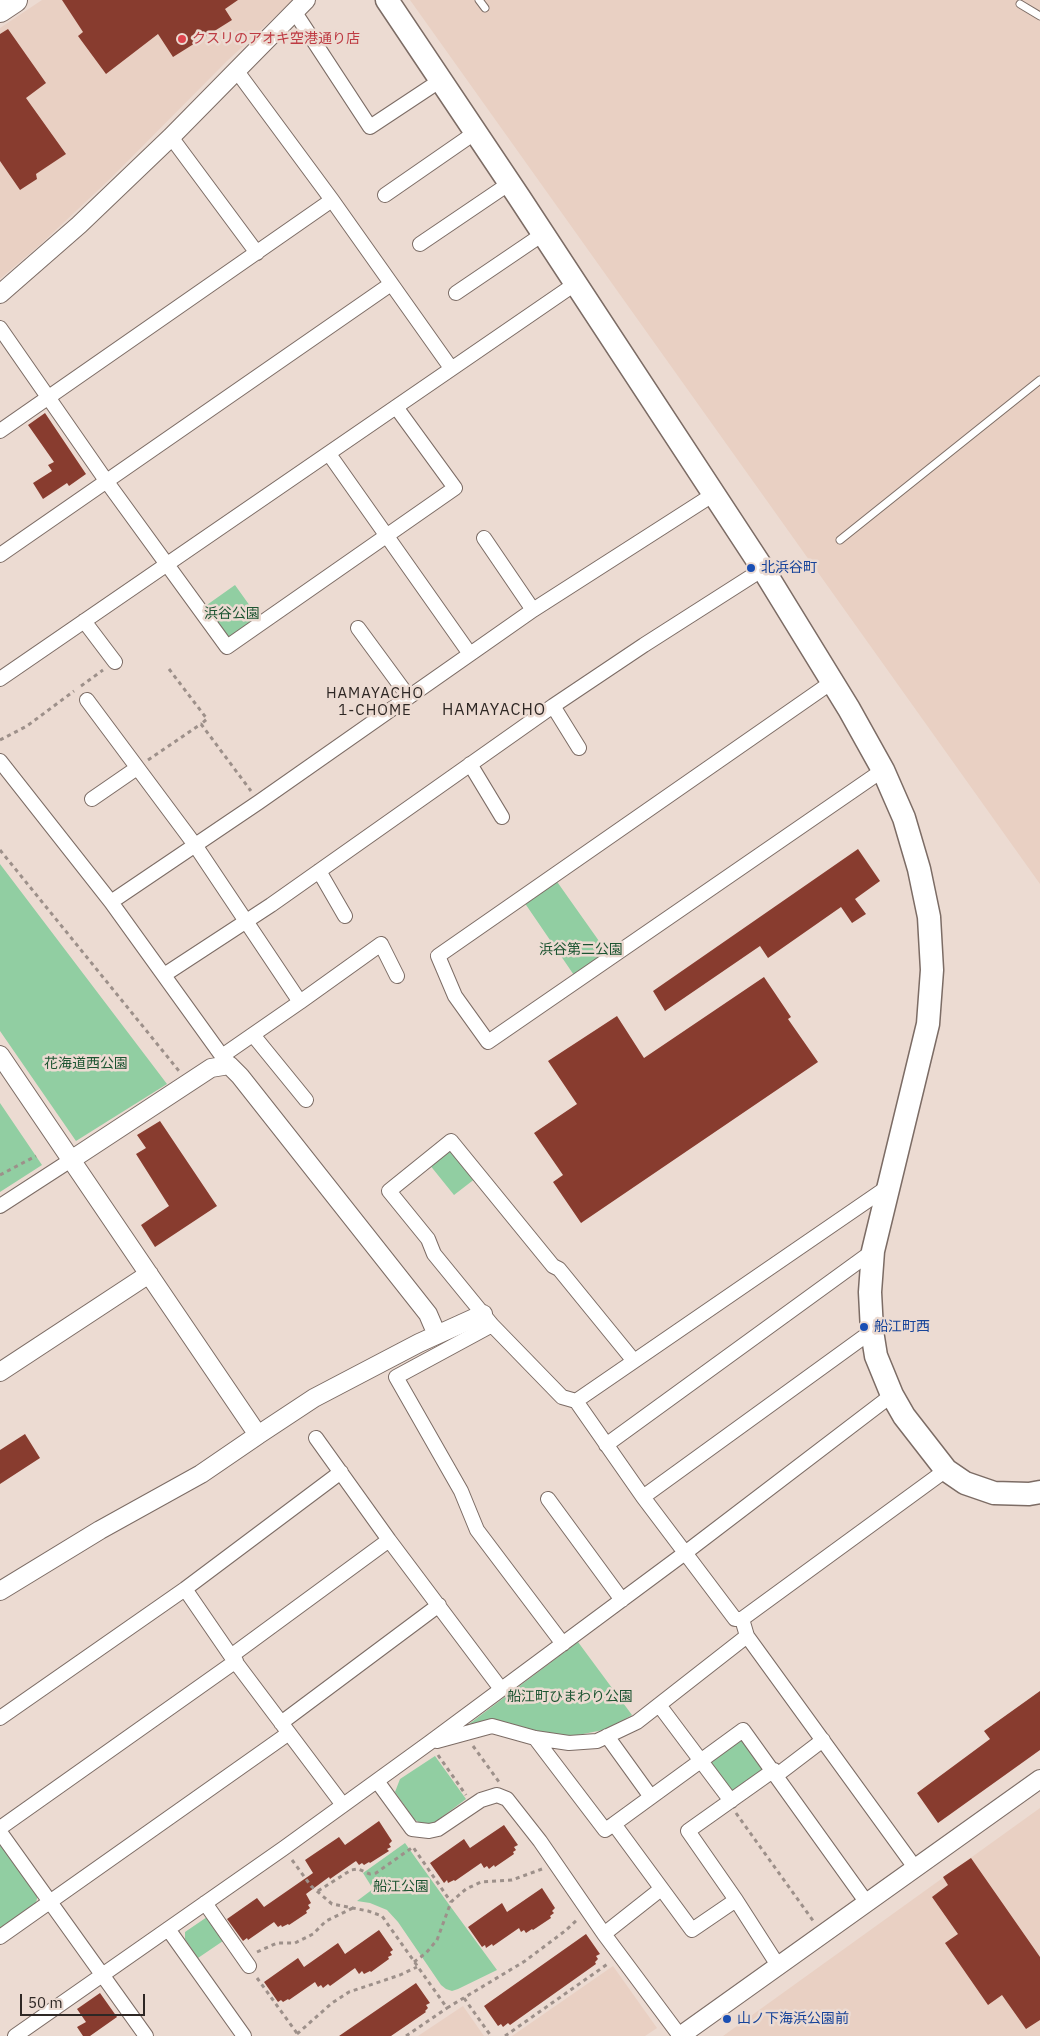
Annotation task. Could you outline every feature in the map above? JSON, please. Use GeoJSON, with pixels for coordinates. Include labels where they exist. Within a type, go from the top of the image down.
{"type":"FeatureCollection","features":[{"type":"Feature","properties":{"kind":"highway"},"geometry":{"type":"LineString","coordinates":[[0,10],[15,0]]}},
{"type":"Feature","properties":{"kind":"main road"},"geometry":{"type":"LineString","coordinates":[[387,0],[442,80],[763,569],[883,770],[904,818],[919,869],[929,918],[932,970],[928,1024],[873,1251],[870,1292],[872,1331],[876,1356],[892,1395],[904,1416],[946,1470],[966,1483],[994,1493],[1029,1494],[1040,1492]]}},
{"type":"Feature","properties":{"kind":"street"},"geometry":{"type":"LineString","coordinates":[[0,294],[79,225],[171,137],[300,6],[370,127],[442,80]]}},
{"type":"Feature","properties":{"kind":"street"},"geometry":{"type":"LineString","coordinates":[[236,70],[332,200],[451,368]]}},
{"type":"Feature","properties":{"kind":"street"},"geometry":{"type":"LineString","coordinates":[[386,195],[476,132]]}},
{"type":"Feature","properties":{"kind":"street"},"geometry":{"type":"LineString","coordinates":[[171,137],[256,253]]}},
{"type":"Feature","properties":{"kind":"street"},"geometry":{"type":"LineString","coordinates":[[420,244],[510,183]]}},
{"type":"Feature","properties":{"kind":"street"},"geometry":{"type":"LineString","coordinates":[[0,431],[332,200]]}},
{"type":"Feature","properties":{"kind":"street"},"geometry":{"type":"LineString","coordinates":[[456,293],[543,234]]}},
{"type":"Feature","properties":{"kind":"street"},"geometry":{"type":"LineString","coordinates":[[0,555],[391,284]]}},
{"type":"Feature","properties":{"kind":"street"},"geometry":{"type":"LineString","coordinates":[[0,679],[575,284]]}},
{"type":"Feature","properties":{"kind":"street"},"geometry":{"type":"LineString","coordinates":[[0,328],[107,482],[227,647],[455,488],[396,407]]}},
{"type":"Feature","properties":{"kind":"street"},"geometry":{"type":"LineString","coordinates":[[329,454],[470,654]]}},
{"type":"Feature","properties":{"kind":"street"},"geometry":{"type":"LineString","coordinates":[[111,902],[259,802],[533,610],[714,494]]}},
{"type":"Feature","properties":{"kind":"street"},"geometry":{"type":"LineString","coordinates":[[484,538],[533,610]]}},
{"type":"Feature","properties":{"kind":"street"},"geometry":{"type":"LineString","coordinates":[[164,975],[319,871],[553,706],[763,569]]}},
{"type":"Feature","properties":{"kind":"street"},"geometry":{"type":"LineString","coordinates":[[84,621],[115,662]]}},
{"type":"Feature","properties":{"kind":"street"},"geometry":{"type":"LineString","coordinates":[[358,628],[408,696]]}},
{"type":"Feature","properties":{"kind":"street"},"geometry":{"type":"LineString","coordinates":[[832,682],[438,956],[455,996],[488,1042],[883,770]]}},
{"type":"Feature","properties":{"kind":"street"},"geometry":{"type":"LineString","coordinates":[[87,700],[195,845],[300,1002]]}},
{"type":"Feature","properties":{"kind":"street"},"geometry":{"type":"LineString","coordinates":[[553,706],[579,748]]}},
{"type":"Feature","properties":{"kind":"street"},"geometry":{"type":"LineString","coordinates":[[0,762],[111,902],[225,1061],[240,1076],[428,1314],[437,1335]]}},
{"type":"Feature","properties":{"kind":"street"},"geometry":{"type":"LineString","coordinates":[[470,764],[502,817]]}},
{"type":"Feature","properties":{"kind":"street"},"geometry":{"type":"LineString","coordinates":[[92,799],[137,768]]}},
{"type":"Feature","properties":{"kind":"street"},"geometry":{"type":"LineString","coordinates":[[319,871],[345,916]]}},
{"type":"Feature","properties":{"kind":"street"},"geometry":{"type":"LineString","coordinates":[[0,1206],[211,1068],[225,1061],[253,1034],[381,944],[397,976]]}},
{"type":"Feature","properties":{"kind":"street"},"geometry":{"type":"LineString","coordinates":[[253,1034],[306,1100]]}},
{"type":"Feature","properties":{"kind":"street"},"geometry":{"type":"LineString","coordinates":[[0,1055],[258,1435]]}},
{"type":"Feature","properties":{"kind":"street"},"geometry":{"type":"LineString","coordinates":[[634,1361],[559,1268],[553,1266],[451,1141],[390,1191],[428,1239],[434,1254],[488,1319],[562,1397],[576,1401],[643,1497],[735,1619],[742,1619],[946,1470]]}},
{"type":"Feature","properties":{"kind":"street"},"geometry":{"type":"LineString","coordinates":[[576,1401],[889,1186]]}},
{"type":"Feature","properties":{"kind":"street"},"geometry":{"type":"LineString","coordinates":[[606,1444],[873,1251]]}},
{"type":"Feature","properties":{"kind":"street"},"geometry":{"type":"LineString","coordinates":[[0,1372],[149,1274]]}},
{"type":"Feature","properties":{"kind":"street"},"geometry":{"type":"LineString","coordinates":[[0,1591],[100,1530],[200,1474],[314,1398],[437,1335],[488,1319]]}},
{"type":"Feature","properties":{"kind":"street"},"geometry":{"type":"LineString","coordinates":[[488,1319],[396,1377],[461,1491],[477,1530],[562,1644]]}},
{"type":"Feature","properties":{"kind":"street"},"geometry":{"type":"LineString","coordinates":[[643,1497],[872,1331]]}},
{"type":"Feature","properties":{"kind":"street"},"geometry":{"type":"LineString","coordinates":[[17,2036],[284,1848],[429,1743],[685,1553],[892,1395]]}},
{"type":"Feature","properties":{"kind":"street"},"geometry":{"type":"LineString","coordinates":[[316,1438],[389,1540],[501,1689]]}},
{"type":"Feature","properties":{"kind":"street"},"geometry":{"type":"LineString","coordinates":[[0,1718],[185,1589],[340,1472]]}},
{"type":"Feature","properties":{"kind":"street"},"geometry":{"type":"LineString","coordinates":[[548,1499],[622,1600]]}},
{"type":"Feature","properties":{"kind":"street"},"geometry":{"type":"LineString","coordinates":[[0,1828],[234,1659],[389,1540]]}},
{"type":"Feature","properties":{"kind":"street"},"geometry":{"type":"LineString","coordinates":[[185,1589],[234,1659],[343,1805]]}},
{"type":"Feature","properties":{"kind":"street"},"geometry":{"type":"LineString","coordinates":[[0,1937],[285,1728],[439,1605]]}},
{"type":"Feature","properties":{"kind":"street"},"geometry":{"type":"LineString","coordinates":[[742,1619],[747,1636],[916,1870]]}},
{"type":"Feature","properties":{"kind":"street"},"geometry":{"type":"LineString","coordinates":[[429,1743],[492,1726],[535,1738],[570,1743],[596,1741],[637,1722],[747,1636]]}},
{"type":"Feature","properties":{"kind":"street"},"geometry":{"type":"LineString","coordinates":[[659,1705],[730,1802]]}},
{"type":"Feature","properties":{"kind":"street"},"geometry":{"type":"LineString","coordinates":[[535,1738],[605,1830],[743,1730],[867,1903]]}},
{"type":"Feature","properties":{"kind":"street"},"geometry":{"type":"LineString","coordinates":[[607,1736],[651,1797]]}},
{"type":"Feature","properties":{"kind":"street"},"geometry":{"type":"LineString","coordinates":[[779,1967],[736,1900],[688,1831],[823,1740]]}},
{"type":"Feature","properties":{"kind":"street"},"geometry":{"type":"LineString","coordinates":[[377,1781],[412,1829],[429,1831],[438,1829],[480,1800],[497,1795],[507,1799],[560,1869],[604,1934],[680,2036],[916,1870],[1040,1779]]}},
{"type":"Feature","properties":{"kind":"street"},"geometry":{"type":"LineString","coordinates":[[614,1824],[692,1930],[736,1900]]}},
{"type":"Feature","properties":{"kind":"street"},"geometry":{"type":"LineString","coordinates":[[0,1832],[146,2036]]}},
{"type":"Feature","properties":{"kind":"street"},"geometry":{"type":"LineString","coordinates":[[604,1934],[661,1889]]}},
{"type":"Feature","properties":{"kind":"street"},"geometry":{"type":"LineString","coordinates":[[205,1904],[249,1966]]}},
{"type":"Feature","properties":{"kind":"street"},"geometry":{"type":"LineString","coordinates":[[168,1930],[244,2036]]}},
{"type":"Feature","properties":{"kind":"lane"},"geometry":{"type":"LineString","coordinates":[[479,0],[485,8]]}},
{"type":"Feature","properties":{"kind":"lane"},"geometry":{"type":"LineString","coordinates":[[1020,4],[1040,16]]}},
{"type":"Feature","properties":{"kind":"lane"},"geometry":{"type":"LineString","coordinates":[[840,540],[1040,380]]}},
{"type":"Feature","properties":{"kind":"path"},"geometry":{"type":"LineString","coordinates":[[0,740],[27,726],[115,662]]}},
{"type":"Feature","properties":{"kind":"path"},"geometry":{"type":"LineString","coordinates":[[137,768],[207,719],[169,669]]}},
{"type":"Feature","properties":{"kind":"path"},"geometry":{"type":"LineString","coordinates":[[201,724],[259,802]]}},
{"type":"Feature","properties":{"kind":"path"},"geometry":{"type":"LineString","coordinates":[[0,850],[189,1083]]}},
{"type":"Feature","properties":{"kind":"path"},"geometry":{"type":"LineString","coordinates":[[0,1175],[36,1156]]}},
{"type":"Feature","properties":{"kind":"path"},"geometry":{"type":"LineString","coordinates":[[464,1733],[500,1784],[497,1795]]}},
{"type":"Feature","properties":{"kind":"path"},"geometry":{"type":"LineString","coordinates":[[429,1743],[473,1806]]}},
{"type":"Feature","properties":{"kind":"path"},"geometry":{"type":"LineString","coordinates":[[730,1802],[823,1935]]}},
{"type":"Feature","properties":{"kind":"path"},"geometry":{"type":"LineString","coordinates":[[318,1891],[351,1870],[358,1869],[370,1874],[376,1873],[413,1847],[451,1902]]}},
{"type":"Feature","properties":{"kind":"path"},"geometry":{"type":"LineString","coordinates":[[284,1848],[311,1886],[332,1904],[382,1916],[447,2008]]}},
{"type":"Feature","properties":{"kind":"path"},"geometry":{"type":"LineString","coordinates":[[414,1962],[426,1953],[437,1940],[451,1902],[466,1889],[481,1882],[512,1880],[546,1867],[560,1869]]}},
{"type":"Feature","properties":{"kind":"path"},"geometry":{"type":"LineString","coordinates":[[354,1908],[326,1921],[313,1934],[295,1943],[277,1943],[249,1956],[249,1966],[298,2035],[332,2003],[349,1992],[382,1982],[417,1967]]}},
{"type":"Feature","properties":{"kind":"path"},"geometry":{"type":"LineString","coordinates":[[406,2036],[447,2008],[525,1961],[565,1931],[587,1909]]}},
{"type":"Feature","properties":{"kind":"path"},"geometry":{"type":"LineString","coordinates":[[505,2036],[612,1962]]}},
{"type":"Feature","properties":{"kind":"path"},"geometry":{"type":"LineString","coordinates":[[464,1998],[491,2036]]}},
{"type":"Feature","properties":{"kind":"shaded area"},"geometry":{"type":"Polygon","coordinates":[[[42,0],[293,0],[227,61],[109,180],[41,244],[0,279],[0,28],[42,0]]]}},
{"type":"Feature","properties":{"kind":"shaded area"},"geometry":{"type":"Polygon","coordinates":[[[410,0],[1040,0],[1040,884],[410,0]]]}},
{"type":"Feature","properties":{"kind":"shaded area"},"geometry":{"type":"Polygon","coordinates":[[[1040,1808],[1040,2036],[723,2036],[1040,1808]]]}},
{"type":"Feature","properties":{"kind":"shaded area"},"geometry":{"type":"Polygon","coordinates":[[[613,1966],[657,2028],[645,2036],[512,2036],[613,1966]]]}},
{"type":"Feature","properties":{"kind":"shaded area"},"geometry":{"type":"Polygon","coordinates":[[[463,2006],[484,2036],[418,2036],[463,2006]]]}},
{"type":"Feature","properties":{"kind":"green space","name":"浜谷公園"},"geometry":{"type":"Polygon","coordinates":[[[235,585],[260,620],[229,642],[204,607],[235,585]]]}},
{"type":"Feature","properties":{"kind":"green space","name":"花海道西公園"},"geometry":{"type":"Polygon","coordinates":[[[0,864],[167,1084],[76,1141],[0,1031],[0,864]]]}},
{"type":"Feature","properties":{"kind":"green space","name":"浜谷第二公園"},"geometry":{"type":"Polygon","coordinates":[[[553,876],[611,958],[578,981],[522,899],[553,876]]]}},
{"type":"Feature","properties":{"kind":"green space"},"geometry":{"type":"Polygon","coordinates":[[[0,1103],[42,1165],[0,1192],[0,1103]]]}},
{"type":"Feature","properties":{"kind":"green space"},"geometry":{"type":"Polygon","coordinates":[[[450,1147],[476,1178],[454,1195],[429,1164],[450,1147]]]}},
{"type":"Feature","properties":{"kind":"green space","name":"船江町ひまわり公園"},"geometry":{"type":"Polygon","coordinates":[[[578,1642],[632,1715],[608,1729],[573,1736],[553,1735],[492,1720],[465,1727],[578,1642]]]}},
{"type":"Feature","properties":{"kind":"green space"},"geometry":{"type":"Polygon","coordinates":[[[743,1730],[774,1770],[731,1801],[700,1761],[743,1730]]]}},
{"type":"Feature","properties":{"kind":"green space"},"geometry":{"type":"Polygon","coordinates":[[[435,1756],[466,1799],[434,1823],[423,1825],[414,1819],[395,1792],[400,1779],[435,1756]]]}},
{"type":"Feature","properties":{"kind":"green space"},"geometry":{"type":"Polygon","coordinates":[[[0,1843],[38,1894],[36,1903],[0,1929],[0,1843]]]}},
{"type":"Feature","properties":{"kind":"green space","name":"船江公園"},"geometry":{"type":"Polygon","coordinates":[[[405,1843],[497,1970],[458,1989],[452,1991],[446,1989],[441,1985],[398,1922],[387,1910],[370,1903],[357,1901],[373,1889],[363,1873],[405,1843]]]}},
{"type":"Feature","properties":{"kind":"green space"},"geometry":{"type":"Polygon","coordinates":[[[207,1917],[223,1941],[198,1958],[185,1939],[185,1932],[207,1917]]]}},
{"type":"Feature","properties":{"kind":"building"},"geometry":{"type":"Polygon","coordinates":[[[62,0],[238,0],[225,9],[232,20],[173,57],[158,34],[106,74],[78,36],[83,32],[62,0]]]}},
{"type":"Feature","properties":{"kind":"building"},"geometry":{"type":"Polygon","coordinates":[[[8,29],[46,83],[26,98],[66,154],[36,174],[37,179],[20,190],[0,161],[0,34],[8,29]]]}},
{"type":"Feature","properties":{"kind":"building"},"geometry":{"type":"Polygon","coordinates":[[[45,413],[86,474],[69,486],[67,483],[43,499],[33,483],[52,471],[48,465],[54,462],[28,425],[45,413]]]}},
{"type":"Feature","properties":{"kind":"building"},"geometry":{"type":"Polygon","coordinates":[[[858,849],[880,881],[855,899],[866,914],[852,923],[841,907],[768,958],[760,946],[665,1011],[653,991],[858,849]]]}},
{"type":"Feature","properties":{"kind":"building"},"geometry":{"type":"Polygon","coordinates":[[[764,977],[791,1017],[788,1019],[818,1062],[581,1223],[553,1182],[563,1175],[534,1133],[577,1104],[548,1061],[617,1016],[644,1058],[764,977]]]}},
{"type":"Feature","properties":{"kind":"building"},"geometry":{"type":"Polygon","coordinates":[[[160,1121],[217,1206],[155,1247],[141,1225],[169,1206],[136,1154],[146,1148],[137,1135],[160,1121]]]}},
{"type":"Feature","properties":{"kind":"building"},"geometry":{"type":"Polygon","coordinates":[[[25,1434],[40,1458],[0,1484],[0,1450],[25,1434]]]}},
{"type":"Feature","properties":{"kind":"building"},"geometry":{"type":"Polygon","coordinates":[[[1040,1691],[1040,1750],[938,1823],[917,1793],[990,1739],[984,1731],[1040,1691]]]}},
{"type":"Feature","properties":{"kind":"building"},"geometry":{"type":"Polygon","coordinates":[[[379,1821],[392,1841],[389,1844],[391,1847],[387,1849],[389,1851],[364,1865],[362,1863],[359,1865],[356,1861],[330,1879],[329,1877],[306,1894],[311,1903],[308,1905],[310,1908],[306,1911],[307,1913],[289,1925],[278,1927],[274,1922],[248,1940],[247,1938],[243,1941],[227,1919],[257,1898],[264,1907],[313,1873],[305,1860],[339,1837],[345,1845],[379,1821]]]}},
{"type":"Feature","properties":{"kind":"building"},"geometry":{"type":"Polygon","coordinates":[[[504,1825],[518,1845],[514,1847],[516,1850],[513,1852],[514,1854],[495,1867],[494,1865],[489,1869],[487,1866],[484,1868],[481,1863],[455,1881],[448,1883],[447,1880],[444,1883],[430,1863],[464,1839],[470,1848],[504,1825]]]}},
{"type":"Feature","properties":{"kind":"building"},"geometry":{"type":"Polygon","coordinates":[[[971,1858],[1040,1957],[1040,2020],[1026,2029],[1002,1995],[988,2005],[945,1943],[958,1934],[932,1897],[948,1885],[943,1877],[971,1858]]]}},
{"type":"Feature","properties":{"kind":"building"},"geometry":{"type":"Polygon","coordinates":[[[542,1888],[555,1908],[552,1911],[554,1913],[550,1916],[551,1918],[526,1933],[524,1930],[521,1932],[519,1928],[493,1946],[492,1944],[486,1948],[485,1945],[482,1947],[468,1927],[502,1903],[507,1912],[542,1888]]]}},
{"type":"Feature","properties":{"kind":"building"},"geometry":{"type":"Polygon","coordinates":[[[379,1930],[393,1950],[390,1952],[392,1955],[388,1957],[389,1959],[371,1972],[364,1974],[362,1971],[359,1974],[355,1968],[330,1986],[328,1984],[323,1988],[321,1985],[318,1987],[315,1982],[283,2002],[281,2000],[278,2002],[264,1982],[298,1958],[304,1967],[338,1943],[345,1954],[379,1930]]]}},
{"type":"Feature","properties":{"kind":"building"},"geometry":{"type":"Polygon","coordinates":[[[586,1934],[600,1954],[596,1956],[598,1959],[595,1962],[596,1964],[510,2025],[508,2023],[503,2027],[501,2024],[498,2026],[484,2006],[586,1934]]]}},
{"type":"Feature","properties":{"kind":"building"},"geometry":{"type":"Polygon","coordinates":[[[416,1983],[430,2003],[426,2005],[428,2008],[426,2012],[391,2036],[339,2036],[416,1983]]]}},
{"type":"Feature","properties":{"kind":"building"},"geometry":{"type":"Polygon","coordinates":[[[100,1993],[117,2017],[90,2036],[83,2036],[77,2027],[86,2022],[77,2009],[100,1993]]]}},
{"type":"Feature","properties":{"kind":"place","name":"クスリのアオキ空港通り店"},"geometry":{"type":"Point","coordinates":[182,39]}},
{"type":"Feature","properties":{"kind":"place","name":"北浜谷町"},"geometry":{"type":"Point","coordinates":[751,568]}},
{"type":"Feature","properties":{"kind":"place","name":"船江町西"},"geometry":{"type":"Point","coordinates":[864,1327]}},
{"type":"Feature","properties":{"kind":"place","name":"山ノ下海浜公園前"},"geometry":{"type":"Point","coordinates":[727,2019]}},
{"type":"Feature","properties":{"kind":"district","name":"HAMAYACHO 1-CHOME"},"geometry":{"type":"Point","coordinates":[375,702]}},
{"type":"Feature","properties":{"kind":"district","name":"HAMAYACHO"},"geometry":{"type":"Point","coordinates":[494,710]}}]}
